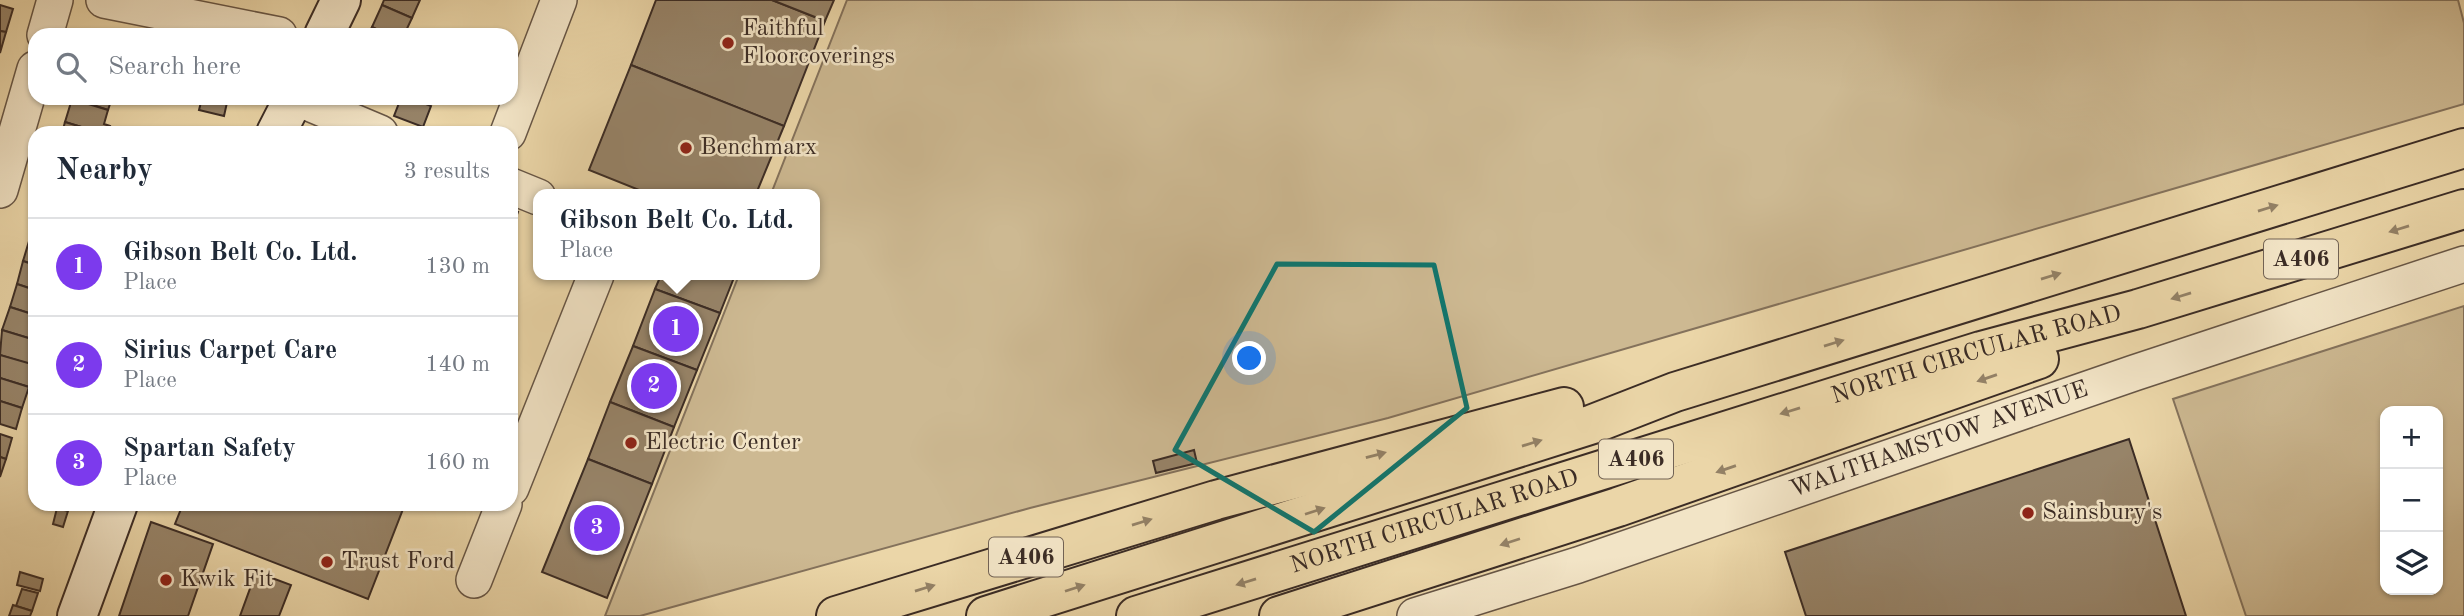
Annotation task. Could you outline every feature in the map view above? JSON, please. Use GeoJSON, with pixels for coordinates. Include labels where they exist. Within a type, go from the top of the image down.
{"type":"FeatureCollection","features":[{"type":"Feature","properties":{"kind":"highway","name":"A406"},"geometry":{"type":"LineString","coordinates":[[836,616],[1216,500],[1366,458],[1591,400],[1675,392],[2464,148]]}},
{"type":"Feature","properties":{"kind":"highway","name":"A406"},"geometry":{"type":"LineString","coordinates":[[1279,616],[1618,508],[2046,357],[2138,309],[2464,209]]}},
{"type":"Feature","properties":{"kind":"highway","name":"NORTH CIRCULAR ROAD"},"geometry":{"type":"LineString","coordinates":[[1136,616],[1981,351],[2138,309]]}},
{"type":"Feature","properties":{"kind":"highway","name":"NORTH CIRCULAR ROAD"},"geometry":{"type":"LineString","coordinates":[[986,616],[1593,424],[1675,392]]}},
{"type":"Feature","properties":{"kind":"main road"},"geometry":{"type":"LineString","coordinates":[[327,28],[341,0]]}},
{"type":"Feature","properties":{"kind":"main road"},"geometry":{"type":"LineString","coordinates":[[280,126],[291,105]]}},
{"type":"Feature","properties":{"kind":"main road"},"geometry":{"type":"LineString","coordinates":[[77,616],[115,511]]}},
{"type":"Feature","properties":{"kind":"street"},"geometry":{"type":"LineString","coordinates":[[47,28],[55,0]]}},
{"type":"Feature","properties":{"kind":"street"},"geometry":{"type":"LineString","coordinates":[[104,0],[244,28]]}},
{"type":"Feature","properties":{"kind":"street"},"geometry":{"type":"LineString","coordinates":[[511,126],[559,0]]}},
{"type":"Feature","properties":{"kind":"street"},"geometry":{"type":"LineString","coordinates":[[0,190],[28,93]]}},
{"type":"Feature","properties":{"kind":"street"},"geometry":{"type":"LineString","coordinates":[[312,105],[363,126]]}},
{"type":"Feature","properties":{"kind":"street","name":"WALTHAMSTOW AVENUE"},"geometry":{"type":"LineString","coordinates":[[1415,616],[1578,565],[2134,373],[2464,264]]}},
{"type":"Feature","properties":{"kind":"street"},"geometry":{"type":"LineString","coordinates":[[518,470],[594,280]]}},
{"type":"Feature","properties":{"kind":"street"},"geometry":{"type":"LineString","coordinates":[[474,580],[502,511]]}},
{"type":"Feature","properties":{"kind":"highlighted area"},"geometry":{"type":"Polygon","coordinates":[[[1277,264],[1434,265],[1467,408],[1314,532],[1175,450],[1277,264]]]}},
{"type":"Feature","properties":{"kind":"shaded area"},"geometry":{"type":"Polygon","coordinates":[[[847,0],[2458,0],[2464,23],[2464,104],[1388,418],[1030,508],[640,616],[605,616],[737,280],[820,280],[820,189],[773,189],[847,0]]]}},
{"type":"Feature","properties":{"kind":"shaded area"},"geometry":{"type":"Polygon","coordinates":[[[2464,306],[2464,616],[2246,616],[2173,399],[2464,306]]]}},
{"type":"Feature","properties":{"kind":"building"},"geometry":{"type":"Polygon","coordinates":[[[384,0],[420,0],[412,18],[382,5],[384,0]]]}},
{"type":"Feature","properties":{"kind":"building","name":"Faithful Floorcoverings"},"geometry":{"type":"Polygon","coordinates":[[[656,0],[772,0],[825,21],[784,126],[631,65],[656,0]]]}},
{"type":"Feature","properties":{"kind":"building"},"geometry":{"type":"Polygon","coordinates":[[[772,0],[834,0],[825,21],[772,0]]]}},
{"type":"Feature","properties":{"kind":"building"},"geometry":{"type":"Polygon","coordinates":[[[0,5],[13,9],[6,32],[0,31],[0,5]]]}},
{"type":"Feature","properties":{"kind":"building"},"geometry":{"type":"Polygon","coordinates":[[[382,5],[412,18],[407,28],[372,27],[382,5]]]}},
{"type":"Feature","properties":{"kind":"building"},"geometry":{"type":"Polygon","coordinates":[[[0,31],[6,32],[0,53],[0,31]]]}},
{"type":"Feature","properties":{"kind":"building","name":"Benchmarx"},"geometry":{"type":"Polygon","coordinates":[[[631,65],[784,126],[758,189],[636,189],[589,170],[631,65]]]}},
{"type":"Feature","properties":{"kind":"building"},"geometry":{"type":"Polygon","coordinates":[[[70,105],[92,105],[108,110],[104,124],[110,126],[78,126],[65,122],[70,105]]]}},
{"type":"Feature","properties":{"kind":"building"},"geometry":{"type":"Polygon","coordinates":[[[93,105],[110,105],[108,110],[93,105]]]}},
{"type":"Feature","properties":{"kind":"building"},"geometry":{"type":"Polygon","coordinates":[[[200,105],[226,105],[224,116],[199,110],[200,105]]]}},
{"type":"Feature","properties":{"kind":"building"},"geometry":{"type":"Polygon","coordinates":[[[398,105],[431,106],[423,126],[394,116],[398,105]]]}},
{"type":"Feature","properties":{"kind":"building"},"geometry":{"type":"Polygon","coordinates":[[[28,245],[28,263],[23,261],[28,245]]]}},
{"type":"Feature","properties":{"kind":"building"},"geometry":{"type":"Polygon","coordinates":[[[23,261],[28,263],[28,288],[17,284],[23,261]]]}},
{"type":"Feature","properties":{"kind":"building"},"geometry":{"type":"Polygon","coordinates":[[[659,280],[733,280],[720,313],[655,289],[659,280]]]}},
{"type":"Feature","properties":{"kind":"building"},"geometry":{"type":"Polygon","coordinates":[[[17,284],[28,288],[28,313],[10,307],[17,284]]]}},
{"type":"Feature","properties":{"kind":"building"},"geometry":{"type":"Polygon","coordinates":[[[655,289],[720,313],[697,370],[633,346],[655,289]]]}},
{"type":"Feature","properties":{"kind":"building"},"geometry":{"type":"Polygon","coordinates":[[[10,307],[28,313],[28,338],[2,330],[10,307]]]}},
{"type":"Feature","properties":{"kind":"building"},"geometry":{"type":"Polygon","coordinates":[[[2,330],[28,338],[28,364],[0,355],[2,330]]]}},
{"type":"Feature","properties":{"kind":"building"},"geometry":{"type":"Polygon","coordinates":[[[633,346],[697,370],[674,427],[610,402],[633,346]]]}},
{"type":"Feature","properties":{"kind":"building"},"geometry":{"type":"Polygon","coordinates":[[[0,355],[28,363],[28,387],[0,378],[0,355]]]}},
{"type":"Feature","properties":{"kind":"building"},"geometry":{"type":"Polygon","coordinates":[[[0,378],[28,387],[22,408],[0,401],[0,378]]]}},
{"type":"Feature","properties":{"kind":"building"},"geometry":{"type":"Polygon","coordinates":[[[0,401],[22,408],[16,429],[0,424],[0,401]]]}},
{"type":"Feature","properties":{"kind":"building","name":"Electric Center"},"geometry":{"type":"Polygon","coordinates":[[[610,402],[674,427],[652,484],[588,459],[610,402]]]}},
{"type":"Feature","properties":{"kind":"building"},"geometry":{"type":"Polygon","coordinates":[[[0,434],[12,438],[6,459],[0,457],[0,434]]]}},
{"type":"Feature","properties":{"kind":"building","name":"Sainsbury's"},"geometry":{"type":"Polygon","coordinates":[[[2129,439],[2186,616],[1806,616],[1785,552],[2129,439]]]}},
{"type":"Feature","properties":{"kind":"building"},"geometry":{"type":"Polygon","coordinates":[[[1194,450],[1197,463],[1156,473],[1153,461],[1194,450]]]}},
{"type":"Feature","properties":{"kind":"building"},"geometry":{"type":"Polygon","coordinates":[[[0,457],[6,459],[0,477],[0,457]]]}},
{"type":"Feature","properties":{"kind":"building"},"geometry":{"type":"Polygon","coordinates":[[[588,459],[652,484],[607,598],[542,572],[588,459]]]}},
{"type":"Feature","properties":{"kind":"building"},"geometry":{"type":"Polygon","coordinates":[[[56,511],[68,511],[63,527],[53,524],[56,511]]]}},
{"type":"Feature","properties":{"kind":"building","name":"Trust Ford"},"geometry":{"type":"Polygon","coordinates":[[[180,511],[402,511],[368,599],[175,524],[180,511]]]}},
{"type":"Feature","properties":{"kind":"building","name":"Kwik Fit"},"geometry":{"type":"Polygon","coordinates":[[[151,522],[213,544],[188,616],[119,616],[151,522]]]}},
{"type":"Feature","properties":{"kind":"building"},"geometry":{"type":"Polygon","coordinates":[[[20,572],[43,579],[40,591],[17,585],[20,572]]]}},
{"type":"Feature","properties":{"kind":"building"},"geometry":{"type":"Polygon","coordinates":[[[256,572],[291,585],[279,616],[240,616],[256,572]]]}},
{"type":"Feature","properties":{"kind":"building"},"geometry":{"type":"Polygon","coordinates":[[[22,589],[38,593],[32,611],[16,606],[22,589]]]}},
{"type":"Feature","properties":{"kind":"building"},"geometry":{"type":"Polygon","coordinates":[[[13,605],[32,611],[30,616],[9,616],[13,605]]]}},
{"type":"Feature","properties":{"kind":"place","name":"Faithful Floorcoverings"},"geometry":{"type":"Point","coordinates":[728,43]}},
{"type":"Feature","properties":{"kind":"place","name":"Benchmarx"},"geometry":{"type":"Point","coordinates":[686,148]}},
{"type":"Feature","properties":{"kind":"place","name":"Gibson Belt Co. Ltd."},"geometry":{"type":"Point","coordinates":[676,329]}},
{"type":"Feature","properties":{"kind":"place","name":"Sirius Carpet Care"},"geometry":{"type":"Point","coordinates":[654,386]}},
{"type":"Feature","properties":{"kind":"place","name":"Electric Center"},"geometry":{"type":"Point","coordinates":[631,443]}},
{"type":"Feature","properties":{"kind":"place","name":"Sainsbury's"},"geometry":{"type":"Point","coordinates":[2028,513]}},
{"type":"Feature","properties":{"kind":"place","name":"Spartan Safety"},"geometry":{"type":"Point","coordinates":[597,528]}},
{"type":"Feature","properties":{"kind":"place","name":"Trust Ford"},"geometry":{"type":"Point","coordinates":[327,562]}},
{"type":"Feature","properties":{"kind":"place","name":"Kwik Fit"},"geometry":{"type":"Point","coordinates":[166,580]}}]}
